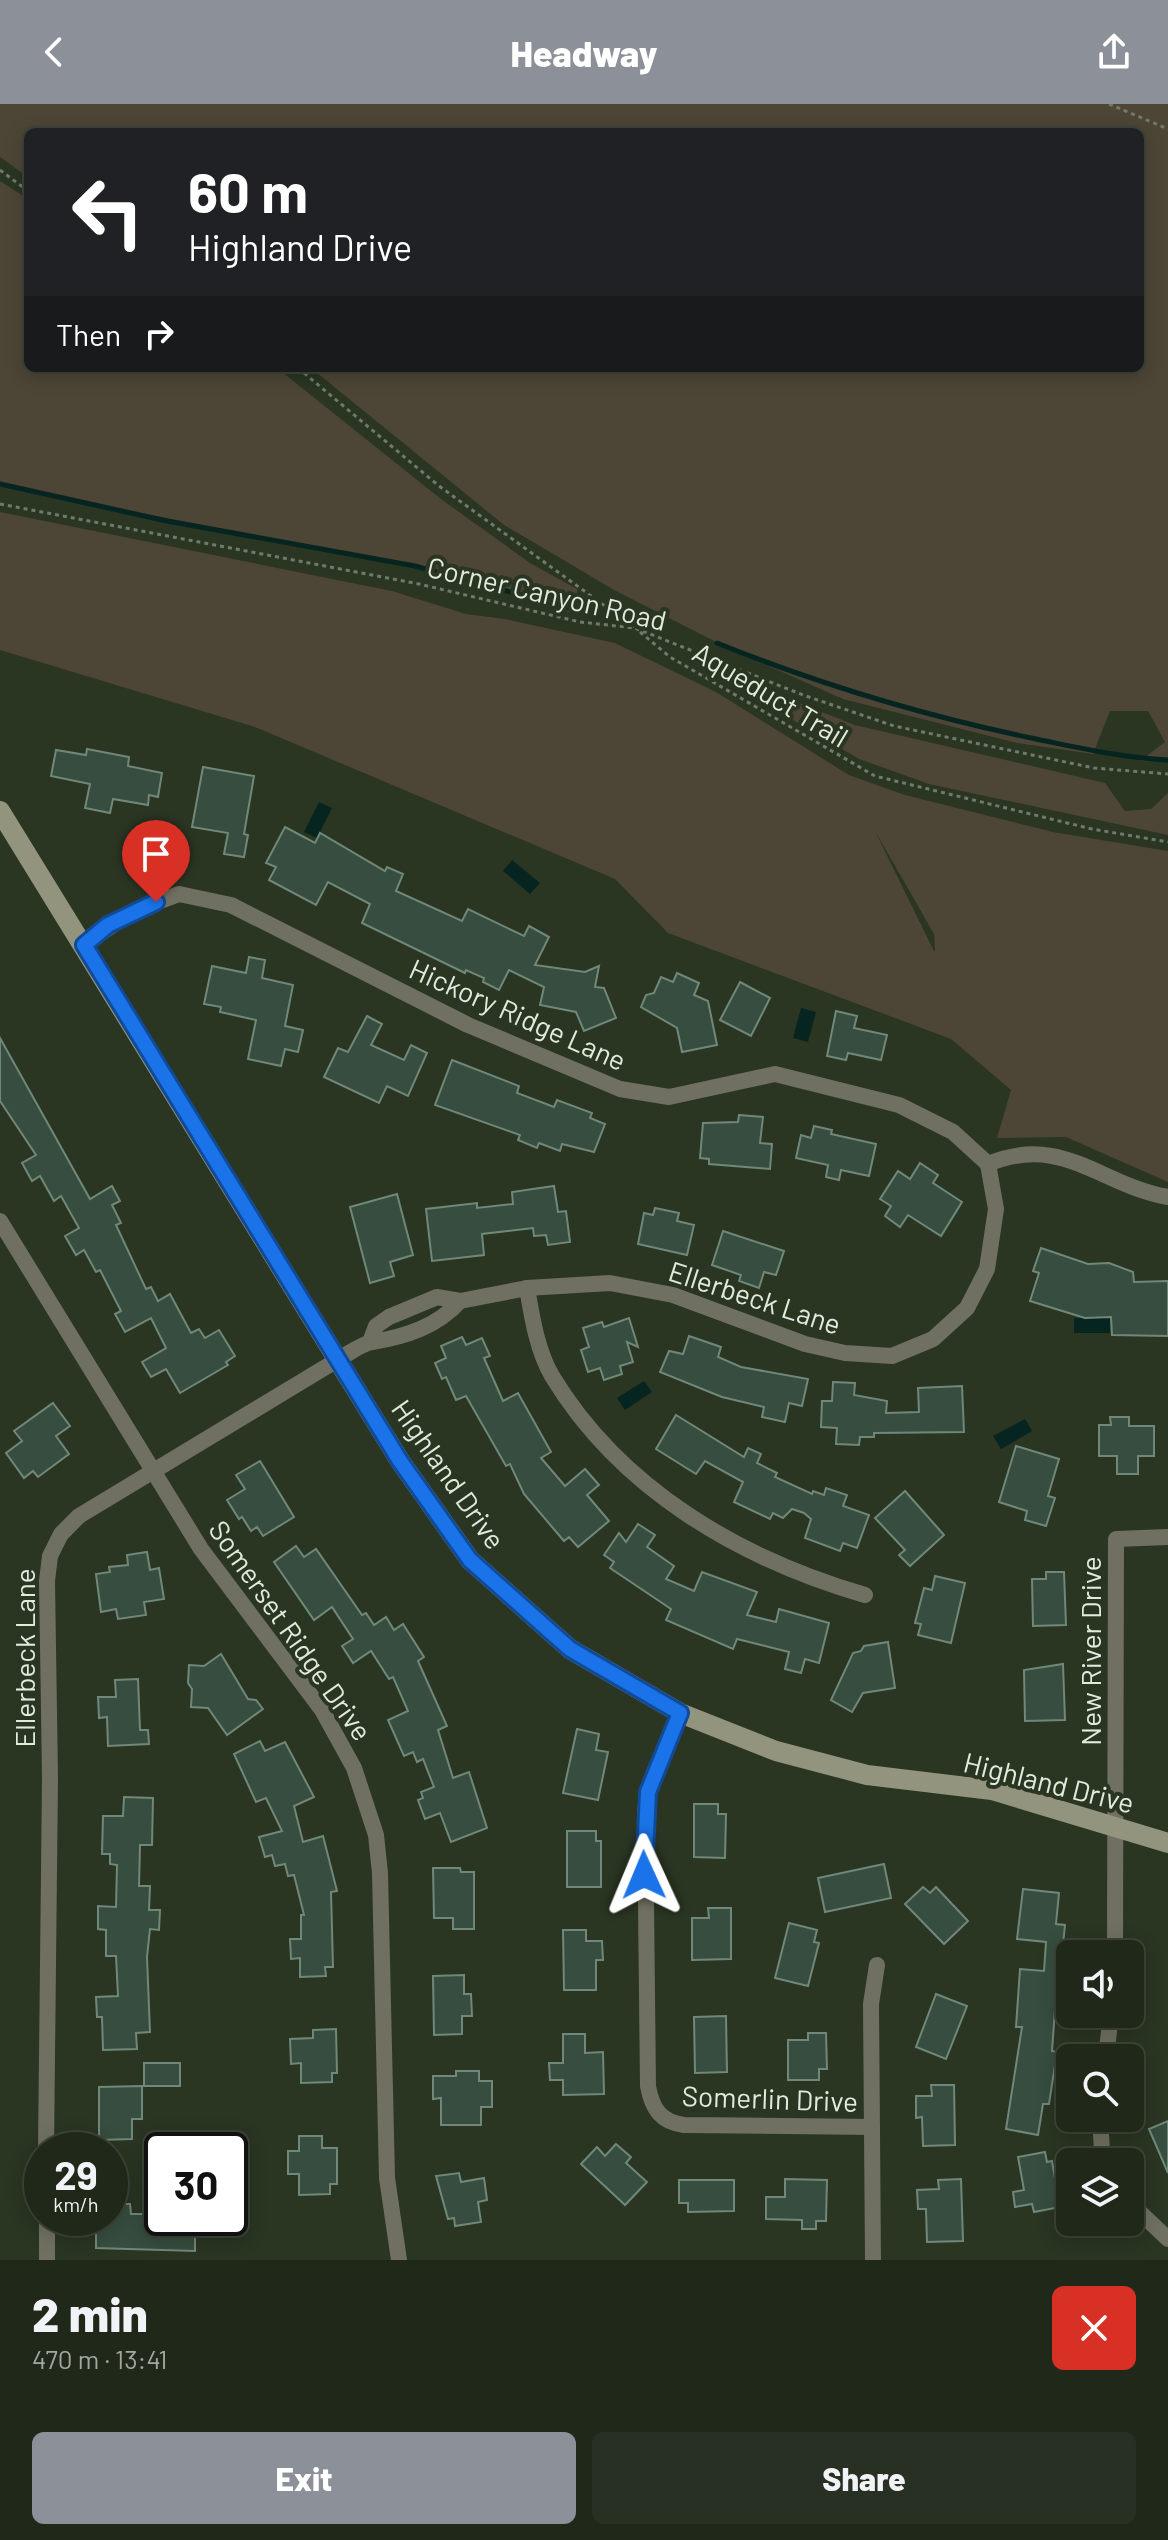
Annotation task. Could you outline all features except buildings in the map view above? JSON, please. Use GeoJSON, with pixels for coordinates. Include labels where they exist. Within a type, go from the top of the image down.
{"type":"FeatureCollection","features":[{"type":"Feature","properties":{"kind":"street","name":"Highland Drive"},"geometry":{"type":"LineString","coordinates":[[0,811],[400,1461],[470,1560],[570,1649],[680,1713],[776,1751],[852,1771],[992,1790],[1118,1825],[1168,1843]]}},
{"type":"Feature","properties":{"kind":"street","name":"Hickory Ridge Lane"},"geometry":{"type":"LineString","coordinates":[[84,945],[133,911],[179,894],[231,905],[468,1025],[620,1089],[669,1097],[775,1074],[899,1105],[953,1132],[988,1164]]}},
{"type":"Feature","properties":{"kind":"street"},"geometry":{"type":"LineString","coordinates":[[988,1164],[1013,1154],[1049,1153],[1091,1167],[1150,1194],[1168,1197]]}},
{"type":"Feature","properties":{"kind":"street","name":"Ellerbeck Lane"},"geometry":{"type":"LineString","coordinates":[[46,2132],[50,1793],[47,1568],[55,1545],[69,1524],[339,1359],[370,1342],[387,1343],[445,1318],[460,1301],[527,1288],[610,1283],[661,1293],[734,1315],[805,1344],[845,1353],[892,1356],[933,1339],[967,1308],[987,1269],[996,1209],[988,1164]]}},
{"type":"Feature","properties":{"kind":"street","name":"Somerset Ridge Drive"},"geometry":{"type":"LineString","coordinates":[[0,1221],[208,1559],[322,1710],[339,1737],[366,1799],[380,1873],[387,2178],[399,2260]]}},
{"type":"Feature","properties":{"kind":"street"},"geometry":{"type":"LineString","coordinates":[[527,1288],[534,1329],[551,1374],[609,1448],[645,1482],[698,1523],[757,1556],[818,1581],[865,1595]]}},
{"type":"Feature","properties":{"kind":"street","name":"New River Drive"},"geometry":{"type":"LineString","coordinates":[[1115,1940],[1118,1825],[1116,1539],[1168,1537]]}},
{"type":"Feature","properties":{"kind":"street","name":"Somerlin Drive"},"geometry":{"type":"LineString","coordinates":[[680,1713],[653,1775],[644,1828],[648,2086],[653,2107],[666,2120],[684,2125],[872,2127],[873,2260]]}},
{"type":"Feature","properties":{"kind":"street"},"geometry":{"type":"LineString","coordinates":[[872,2127],[871,2004],[877,1965]]}},
{"type":"Feature","properties":{"kind":"street"},"geometry":{"type":"LineString","coordinates":[[1144,2216],[1168,2239]]}},
{"type":"Feature","properties":{"kind":"street"},"geometry":{"type":"LineString","coordinates":[[47,2236],[47,2260]]}},
{"type":"Feature","properties":{"kind":"path"},"geometry":{"type":"LineString","coordinates":[[1109,104],[1168,129]]}},
{"type":"Feature","properties":{"kind":"path"},"geometry":{"type":"LineString","coordinates":[[0,170],[24,188]]}},
{"type":"Feature","properties":{"kind":"path","name":"Aqueduct Trail"},"geometry":{"type":"LineString","coordinates":[[303,372],[439,486],[588,591],[670,657],[867,773],[892,782],[1092,829],[1168,842]]}},
{"type":"Feature","properties":{"kind":"path","name":"Corner Canyon Road"},"geometry":{"type":"LineString","coordinates":[[0,504],[419,584],[580,622],[635,628],[803,695],[894,726],[964,744],[1094,768],[1168,774]]}},
{"type":"Feature","properties":{"kind":"shaded area"},"geometry":{"type":"Polygon","coordinates":[[[0,104],[1168,104],[1168,762],[1140,761],[1165,742],[1148,711],[1110,711],[1093,754],[1017,743],[843,699],[724,646],[614,590],[504,525],[316,372],[1144,372],[1144,128],[24,128],[24,174],[0,157],[0,104]]]}},
{"type":"Feature","properties":{"kind":"shaded area"},"geometry":{"type":"Polygon","coordinates":[[[0,181],[24,196],[24,372],[282,372],[441,499],[530,563],[577,589],[579,615],[421,567],[0,486],[0,181]]]}},
{"type":"Feature","properties":{"kind":"shaded area"},"geometry":{"type":"Polygon","coordinates":[[[0,512],[392,591],[466,614],[505,619],[615,643],[716,692],[849,775],[905,795],[1053,832],[1168,851],[1168,1182],[1066,1137],[997,1138],[1011,1090],[951,1039],[668,933],[615,879],[255,727],[0,650],[0,512]],[[875,831],[935,951],[934,934],[875,831]]]}},
{"type":"Feature","properties":{"kind":"shaded area"},"geometry":{"type":"Polygon","coordinates":[[[695,662],[855,725],[1105,783],[1125,811],[1151,809],[1168,793],[1168,835],[929,784],[859,759],[695,662]]]}},
{"type":"Feature","properties":{"kind":"water"},"geometry":{"type":"Polygon","coordinates":[[[319,802],[332,808],[317,838],[304,832],[319,802]]]}},
{"type":"Feature","properties":{"kind":"water"},"geometry":{"type":"Polygon","coordinates":[[[512,860],[540,883],[530,894],[503,871],[512,860]]]}},
{"type":"Feature","properties":{"kind":"water"},"geometry":{"type":"Polygon","coordinates":[[[801,1008],[816,1012],[808,1042],[793,1038],[801,1008]]]}},
{"type":"Feature","properties":{"kind":"water"},"geometry":{"type":"Polygon","coordinates":[[[1074,1318],[1110,1318],[1110,1333],[1074,1333],[1074,1318]]]}},
{"type":"Feature","properties":{"kind":"water"},"geometry":{"type":"Polygon","coordinates":[[[644,1381],[652,1392],[625,1410],[617,1398],[644,1381]]]}},
{"type":"Feature","properties":{"kind":"water"},"geometry":{"type":"Polygon","coordinates":[[[1025,1419],[1032,1431],[1001,1449],[993,1436],[1025,1419]]]}},
{"type":"Feature","properties":{"kind":"waterway"},"geometry":{"type":"LineString","coordinates":[[0,484],[167,521],[415,566],[577,610]]}},
{"type":"Feature","properties":{"kind":"waterway"},"geometry":{"type":"LineString","coordinates":[[717,643],[834,686],[954,720],[1102,752],[1168,760]]}},
{"type":"Feature","properties":{"kind":"route"},"geometry":{"type":"LineString","coordinates":[[156,902],[108,925],[84,945],[400,1461],[470,1560],[570,1649],[680,1713],[648,1792],[644,1875]]}}]}
